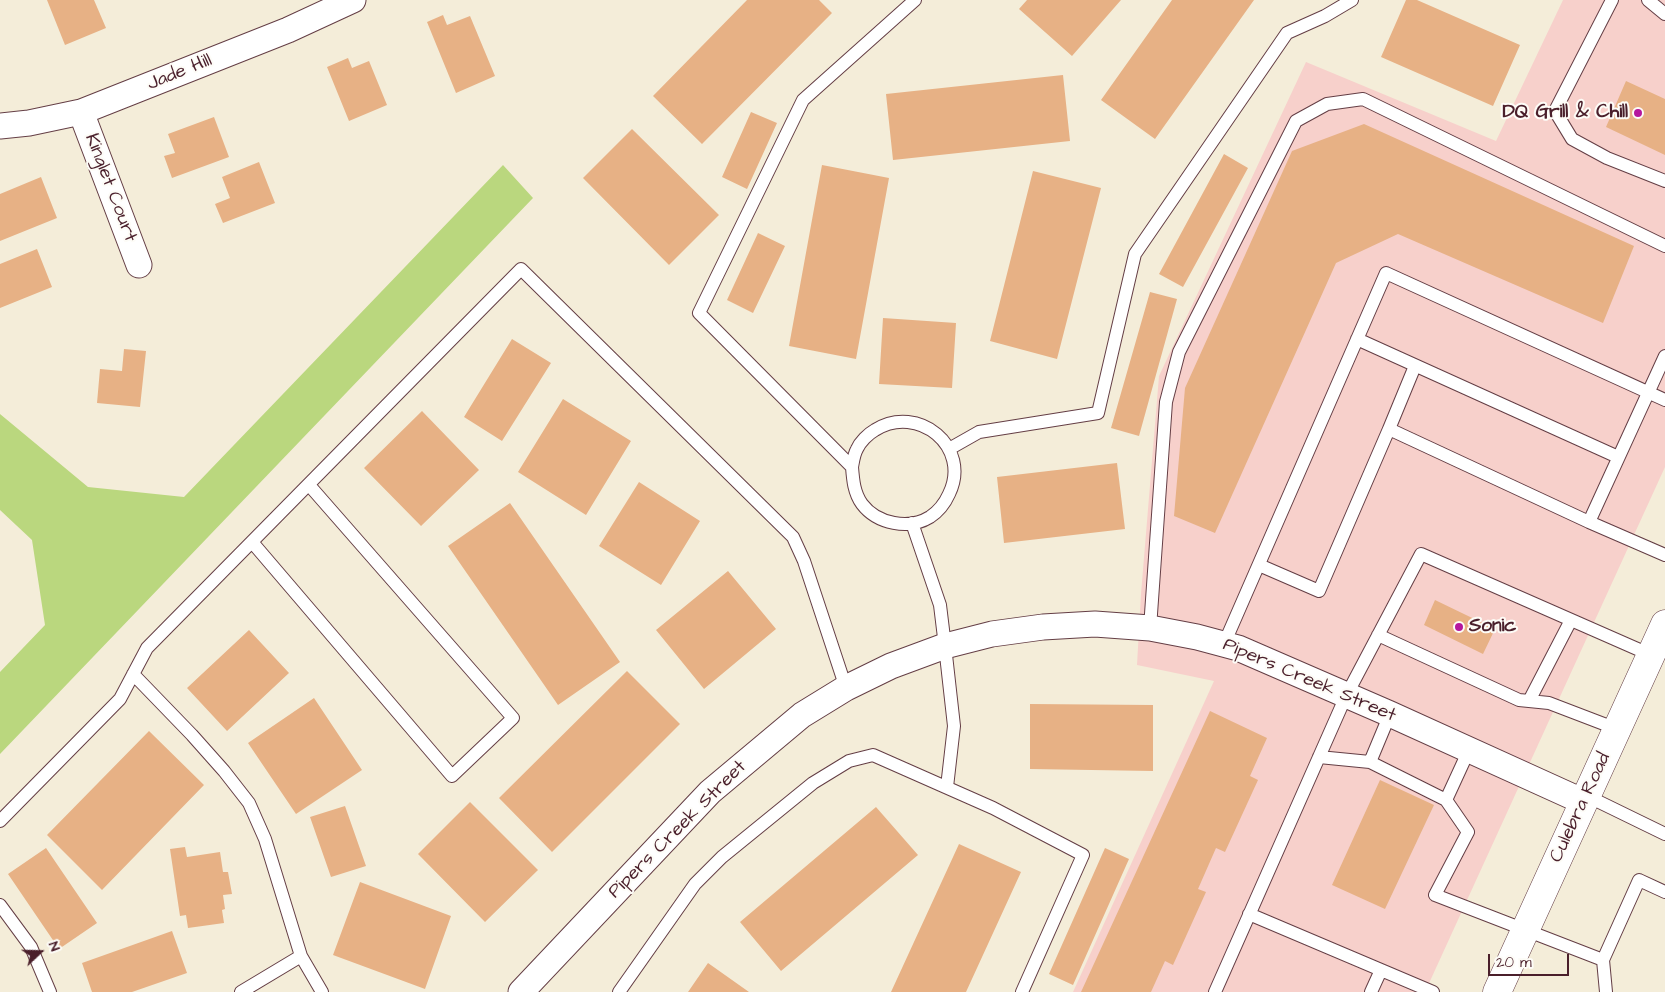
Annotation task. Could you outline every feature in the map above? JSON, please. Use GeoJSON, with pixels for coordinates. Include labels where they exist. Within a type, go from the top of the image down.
{"type":"FeatureCollection","features":[{"type":"Feature","properties":{"kind":"main road","name":"Culebra Road"},"geometry":{"type":"LineString","coordinates":[[1497,992],[1617,728],[1658,658],[1665,624]]}},
{"type":"Feature","properties":{"kind":"street","name":"Jade Hill"},"geometry":{"type":"LineString","coordinates":[[0,126],[28,123],[81,112],[288,30],[353,0]]}},
{"type":"Feature","properties":{"kind":"street","name":"Kinglet Court"},"geometry":{"type":"LineString","coordinates":[[81,112],[139,265]]}},
{"type":"Feature","properties":{"kind":"street","name":"Pipers Creek Street"},"geometry":{"type":"LineString","coordinates":[[521,992],[710,792],[802,715],[846,688],[891,666],[945,646],[992,634],[1043,627],[1095,624],[1150,628],[1197,636],[1238,648],[1585,799]]}},
{"type":"Feature","properties":{"kind":"lane"},"geometry":{"type":"LineString","coordinates":[[852,468],[700,313],[803,100],[915,0]]}},
{"type":"Feature","properties":{"kind":"lane"},"geometry":{"type":"LineString","coordinates":[[949,449],[979,432],[1098,413],[1135,254],[1287,33],[1325,16],[1352,0]]}},
{"type":"Feature","properties":{"kind":"lane"},"geometry":{"type":"LineString","coordinates":[[1612,0],[1555,111],[1572,140],[1608,158],[1665,181]]}},
{"type":"Feature","properties":{"kind":"lane"},"geometry":{"type":"LineString","coordinates":[[1648,0],[1665,14]]}},
{"type":"Feature","properties":{"kind":"lane"},"geometry":{"type":"LineString","coordinates":[[1150,628],[1166,402],[1179,352],[1296,121],[1327,104],[1363,99],[1665,246]]}},
{"type":"Feature","properties":{"kind":"lane"},"geometry":{"type":"LineString","coordinates":[[0,821],[120,699],[147,648],[521,269],[793,537],[804,561],[846,688]]}},
{"type":"Feature","properties":{"kind":"lane"},"geometry":{"type":"LineString","coordinates":[[1224,644],[1386,272],[1665,400]]}},
{"type":"Feature","properties":{"kind":"lane"},"geometry":{"type":"LineString","coordinates":[[1357,339],[1618,457]]}},
{"type":"Feature","properties":{"kind":"lane"},"geometry":{"type":"LineString","coordinates":[[1588,522],[1665,356]]}},
{"type":"Feature","properties":{"kind":"lane"},"geometry":{"type":"LineString","coordinates":[[1259,565],[1319,592],[1415,366]]}},
{"type":"Feature","properties":{"kind":"lane"},"geometry":{"type":"LineString","coordinates":[[902,421],[921,424],[937,434],[949,449],[955,467],[953,486],[944,504],[930,517],[912,524],[893,523],[876,516],[862,503],[854,486],[852,468],[857,449],[868,434],[884,424],[902,421]]}},
{"type":"Feature","properties":{"kind":"lane"},"geometry":{"type":"LineString","coordinates":[[1389,429],[1588,522],[1665,555]]}},
{"type":"Feature","properties":{"kind":"lane"},"geometry":{"type":"LineString","coordinates":[[252,542],[452,776],[513,718],[309,485]]}},
{"type":"Feature","properties":{"kind":"lane"},"geometry":{"type":"LineString","coordinates":[[912,524],[940,605],[954,726],[947,787]]}},
{"type":"Feature","properties":{"kind":"lane"},"geometry":{"type":"LineString","coordinates":[[1215,992],[1346,696],[1421,554],[1658,658]]}},
{"type":"Feature","properties":{"kind":"lane"},"geometry":{"type":"LineString","coordinates":[[1529,701],[1571,620]]}},
{"type":"Feature","properties":{"kind":"lane"},"geometry":{"type":"LineString","coordinates":[[1378,636],[1519,700],[1549,703],[1617,728]]}},
{"type":"Feature","properties":{"kind":"lane"},"geometry":{"type":"LineString","coordinates":[[133,674],[224,770],[250,803],[265,839],[301,956],[322,992]]}},
{"type":"Feature","properties":{"kind":"lane"},"geometry":{"type":"LineString","coordinates":[[1370,762],[1390,714]]}},
{"type":"Feature","properties":{"kind":"lane"},"geometry":{"type":"LineString","coordinates":[[1446,800],[1469,750]]}},
{"type":"Feature","properties":{"kind":"lane"},"geometry":{"type":"LineString","coordinates":[[619,992],[695,884],[722,858],[813,783],[849,761],[873,755],[993,808],[1083,855],[1022,992]]}},
{"type":"Feature","properties":{"kind":"lane"},"geometry":{"type":"LineString","coordinates":[[1319,757],[1370,762],[1446,800],[1468,832],[1435,895],[1603,960]]}},
{"type":"Feature","properties":{"kind":"lane"},"geometry":{"type":"LineString","coordinates":[[1585,799],[1665,834]]}},
{"type":"Feature","properties":{"kind":"lane"},"geometry":{"type":"LineString","coordinates":[[1606,992],[1603,960],[1639,880],[1665,892]]}},
{"type":"Feature","properties":{"kind":"lane"},"geometry":{"type":"LineString","coordinates":[[0,905],[30,948],[50,992]]}},
{"type":"Feature","properties":{"kind":"lane"},"geometry":{"type":"LineString","coordinates":[[1249,914],[1433,992]]}},
{"type":"Feature","properties":{"kind":"lane"},"geometry":{"type":"LineString","coordinates":[[241,992],[301,956]]}},
{"type":"Feature","properties":{"kind":"lane"},"geometry":{"type":"LineString","coordinates":[[1371,992],[1381,970]]}},
{"type":"Feature","properties":{"kind":"shaded area"},"geometry":{"type":"Polygon","coordinates":[[[1563,0],[1665,0],[1665,467],[1425,992],[1073,992],[1214,681],[1137,665],[1159,376],[1306,62],[1496,141],[1563,0]]]}},
{"type":"Feature","properties":{"kind":"green space"},"geometry":{"type":"Polygon","coordinates":[[[503,165],[533,198],[0,754],[0,672],[45,625],[32,540],[0,510],[0,414],[88,487],[184,497],[503,165]]]}},
{"type":"Feature","properties":{"kind":"building"},"geometry":{"type":"Polygon","coordinates":[[[47,0],[94,0],[106,28],[65,45],[47,0]]]}},
{"type":"Feature","properties":{"kind":"building"},"geometry":{"type":"Polygon","coordinates":[[[747,0],[819,0],[832,13],[702,144],[653,96],[747,0]]]}},
{"type":"Feature","properties":{"kind":"building"},"geometry":{"type":"Polygon","coordinates":[[[1027,0],[1121,0],[1072,56],[1019,9],[1027,0]]]}},
{"type":"Feature","properties":{"kind":"building"},"geometry":{"type":"Polygon","coordinates":[[[1172,0],[1254,0],[1155,139],[1101,100],[1172,0]]]}},
{"type":"Feature","properties":{"kind":"building"},"geometry":{"type":"Polygon","coordinates":[[[1406,0],[1417,0],[1520,45],[1493,106],[1381,57],[1406,0]]]}},
{"type":"Feature","properties":{"kind":"building"},"geometry":{"type":"Polygon","coordinates":[[[443,15],[447,25],[470,16],[495,76],[456,93],[427,22],[443,15]]]}},
{"type":"Feature","properties":{"kind":"building"},"geometry":{"type":"Polygon","coordinates":[[[348,58],[352,68],[369,61],[387,105],[349,121],[327,67],[348,58]]]}},
{"type":"Feature","properties":{"kind":"building"},"geometry":{"type":"Polygon","coordinates":[[[1063,75],[1070,141],[893,160],[886,94],[1063,75]]]}},
{"type":"Feature","properties":{"kind":"building","name":"DQ Grill & Chill"},"geometry":{"type":"Polygon","coordinates":[[[1626,81],[1665,99],[1665,155],[1606,127],[1626,81]]]}},
{"type":"Feature","properties":{"kind":"building"},"geometry":{"type":"Polygon","coordinates":[[[751,112],[777,123],[747,189],[722,177],[751,112]]]}},
{"type":"Feature","properties":{"kind":"building"},"geometry":{"type":"Polygon","coordinates":[[[214,117],[229,157],[172,178],[164,156],[175,153],[168,134],[214,117]]]}},
{"type":"Feature","properties":{"kind":"building"},"geometry":{"type":"Polygon","coordinates":[[[1364,124],[1634,246],[1603,323],[1398,234],[1336,263],[1215,533],[1174,516],[1185,388],[1292,151],[1364,124]]]}},
{"type":"Feature","properties":{"kind":"building"},"geometry":{"type":"Polygon","coordinates":[[[632,129],[719,215],[669,265],[583,178],[632,129]]]}},
{"type":"Feature","properties":{"kind":"building"},"geometry":{"type":"Polygon","coordinates":[[[1224,154],[1248,168],[1183,287],[1159,274],[1224,154]]]}},
{"type":"Feature","properties":{"kind":"building"},"geometry":{"type":"Polygon","coordinates":[[[259,162],[275,203],[223,223],[215,204],[230,198],[222,177],[259,162]]]}},
{"type":"Feature","properties":{"kind":"building"},"geometry":{"type":"Polygon","coordinates":[[[822,165],[889,178],[856,359],[789,346],[822,165]]]}},
{"type":"Feature","properties":{"kind":"building"},"geometry":{"type":"Polygon","coordinates":[[[1033,171],[1101,188],[1057,359],[990,341],[1033,171]]]}},
{"type":"Feature","properties":{"kind":"building"},"geometry":{"type":"Polygon","coordinates":[[[41,177],[57,218],[0,241],[0,194],[41,177]]]}},
{"type":"Feature","properties":{"kind":"building"},"geometry":{"type":"Polygon","coordinates":[[[758,233],[785,246],[753,313],[727,300],[758,233]]]}},
{"type":"Feature","properties":{"kind":"building"},"geometry":{"type":"Polygon","coordinates":[[[37,249],[52,287],[0,308],[0,264],[37,249]]]}},
{"type":"Feature","properties":{"kind":"building"},"geometry":{"type":"Polygon","coordinates":[[[1150,292],[1177,299],[1139,436],[1111,428],[1150,292]]]}},
{"type":"Feature","properties":{"kind":"building"},"geometry":{"type":"Polygon","coordinates":[[[883,318],[956,323],[952,388],[879,384],[883,318]]]}},
{"type":"Feature","properties":{"kind":"building"},"geometry":{"type":"Polygon","coordinates":[[[512,339],[551,363],[502,441],[464,417],[512,339]]]}},
{"type":"Feature","properties":{"kind":"building"},"geometry":{"type":"Polygon","coordinates":[[[124,349],[146,351],[140,407],[97,403],[100,369],[122,371],[124,349]]]}},
{"type":"Feature","properties":{"kind":"building"},"geometry":{"type":"Polygon","coordinates":[[[563,399],[631,441],[586,515],[518,472],[563,399]]]}},
{"type":"Feature","properties":{"kind":"building"},"geometry":{"type":"Polygon","coordinates":[[[422,411],[479,470],[421,526],[364,468],[422,411]]]}},
{"type":"Feature","properties":{"kind":"building"},"geometry":{"type":"Polygon","coordinates":[[[1117,463],[1125,529],[1004,543],[997,477],[1117,463]]]}},
{"type":"Feature","properties":{"kind":"building"},"geometry":{"type":"Polygon","coordinates":[[[639,482],[700,521],[661,585],[599,546],[639,482]]]}},
{"type":"Feature","properties":{"kind":"building"},"geometry":{"type":"Polygon","coordinates":[[[510,503],[620,662],[558,705],[448,546],[510,503]]]}},
{"type":"Feature","properties":{"kind":"building"},"geometry":{"type":"Polygon","coordinates":[[[728,571],[776,629],[704,689],[656,630],[728,571]]]}},
{"type":"Feature","properties":{"kind":"building","name":"Sonic"},"geometry":{"type":"Polygon","coordinates":[[[1435,600],[1495,629],[1483,654],[1424,625],[1435,600]]]}},
{"type":"Feature","properties":{"kind":"building"},"geometry":{"type":"Polygon","coordinates":[[[249,630],[289,673],[227,731],[187,688],[249,630]]]}},
{"type":"Feature","properties":{"kind":"building"},"geometry":{"type":"Polygon","coordinates":[[[627,671],[680,724],[552,852],[499,798],[627,671]]]}},
{"type":"Feature","properties":{"kind":"building"},"geometry":{"type":"Polygon","coordinates":[[[314,698],[362,770],[296,814],[248,743],[314,698]]]}},
{"type":"Feature","properties":{"kind":"building"},"geometry":{"type":"Polygon","coordinates":[[[1030,704],[1153,705],[1153,771],[1030,769],[1030,704]]]}},
{"type":"Feature","properties":{"kind":"building"},"geometry":{"type":"Polygon","coordinates":[[[1210,711],[1267,738],[1250,776],[1258,780],[1225,852],[1216,848],[1198,889],[1206,892],[1173,965],[1165,961],[1151,992],[1081,992],[1210,711]]]}},
{"type":"Feature","properties":{"kind":"building"},"geometry":{"type":"Polygon","coordinates":[[[149,731],[204,785],[102,890],[47,835],[149,731]]]}},
{"type":"Feature","properties":{"kind":"building"},"geometry":{"type":"Polygon","coordinates":[[[1380,780],[1434,805],[1385,909],[1332,885],[1380,780]]]}},
{"type":"Feature","properties":{"kind":"building"},"geometry":{"type":"Polygon","coordinates":[[[470,802],[538,870],[485,922],[418,854],[470,802]]]}},
{"type":"Feature","properties":{"kind":"building"},"geometry":{"type":"Polygon","coordinates":[[[345,806],[366,866],[331,877],[310,817],[345,806]]]}},
{"type":"Feature","properties":{"kind":"building"},"geometry":{"type":"Polygon","coordinates":[[[876,807],[918,855],[781,971],[740,922],[876,807]]]}},
{"type":"Feature","properties":{"kind":"building"},"geometry":{"type":"Polygon","coordinates":[[[959,844],[1021,872],[966,992],[891,992],[959,844]]]}},
{"type":"Feature","properties":{"kind":"building"},"geometry":{"type":"Polygon","coordinates":[[[185,847],[187,857],[220,852],[223,872],[228,872],[232,894],[223,895],[225,909],[222,910],[224,923],[188,928],[186,915],[180,916],[170,849],[185,847]]]}},
{"type":"Feature","properties":{"kind":"building"},"geometry":{"type":"Polygon","coordinates":[[[46,848],[97,923],[59,949],[8,874],[46,848]]]}},
{"type":"Feature","properties":{"kind":"building"},"geometry":{"type":"Polygon","coordinates":[[[1105,848],[1129,859],[1073,985],[1049,974],[1105,848]]]}},
{"type":"Feature","properties":{"kind":"building"},"geometry":{"type":"Polygon","coordinates":[[[360,882],[451,916],[425,989],[333,955],[360,882]]]}},
{"type":"Feature","properties":{"kind":"building"},"geometry":{"type":"Polygon","coordinates":[[[172,931],[187,973],[132,992],[92,992],[82,963],[172,931]]]}},
{"type":"Feature","properties":{"kind":"building"},"geometry":{"type":"Polygon","coordinates":[[[708,963],[749,992],[688,992],[708,963]]]}},
{"type":"Feature","properties":{"kind":"place","name":"DQ Grill & Chill"},"geometry":{"type":"Point","coordinates":[1638,113]}},
{"type":"Feature","properties":{"kind":"place","name":"Sonic"},"geometry":{"type":"Point","coordinates":[1459,627]}}]}
